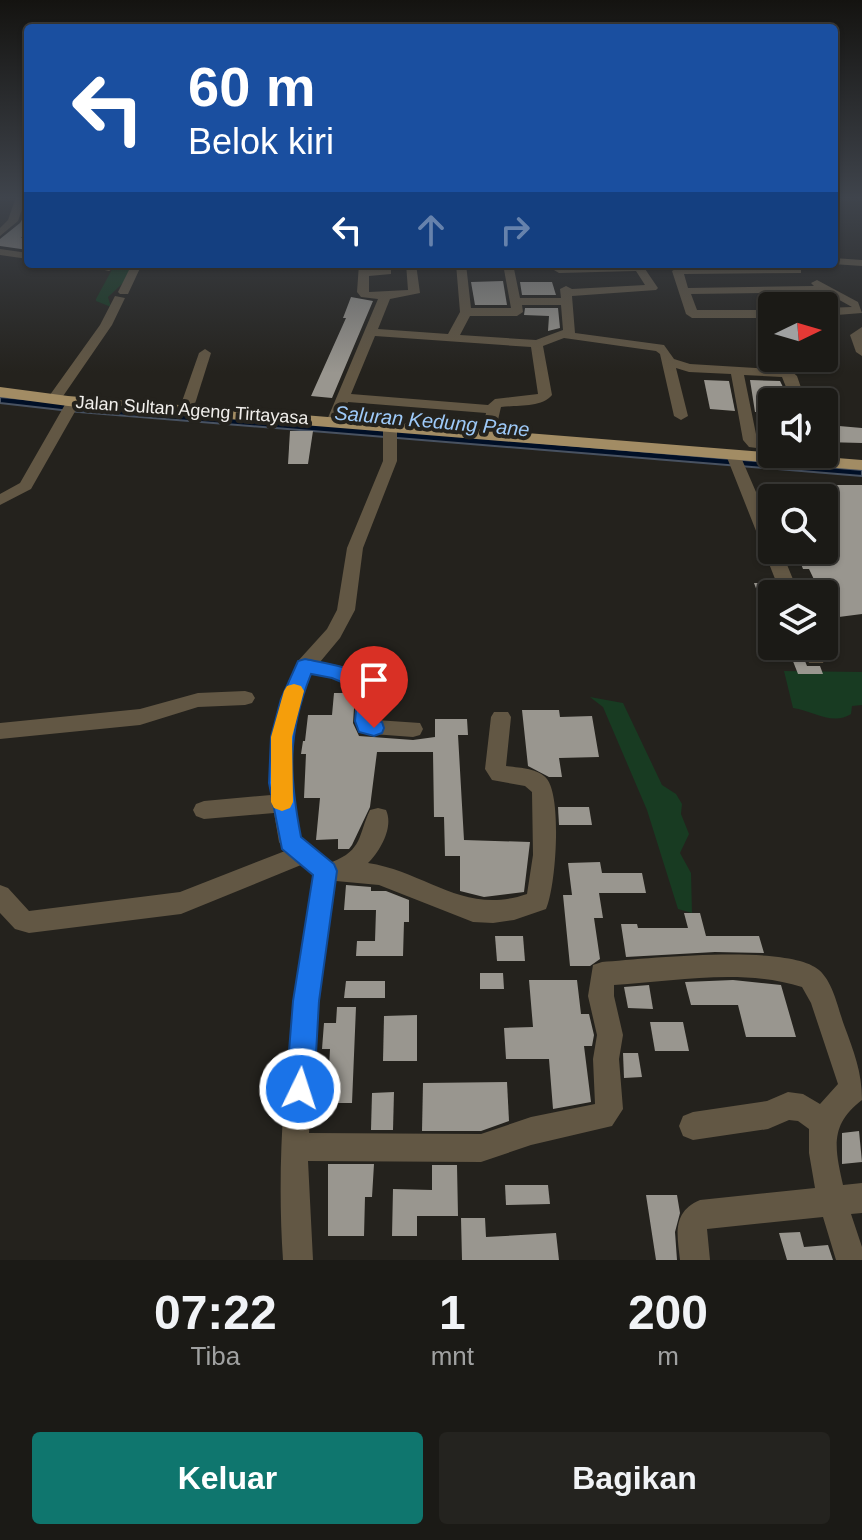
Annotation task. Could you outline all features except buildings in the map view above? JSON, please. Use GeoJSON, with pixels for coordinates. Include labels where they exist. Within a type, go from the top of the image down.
{"type":"FeatureCollection","features":[{"type":"Feature","properties":{"kind":"main road","name":"Jalan Sultan Ageng Tirtayasa"},"geometry":{"type":"LineString","coordinates":[[0,392],[54,399],[71,406],[334,420],[390,432],[489,434],[736,461],[758,460]]}},
{"type":"Feature","properties":{"kind":"main road","name":"Jalan Sultan Ageng Tirtayasa"},"geometry":{"type":"LineString","coordinates":[[838,461],[862,465]]}},
{"type":"Feature","properties":{"kind":"street"},"geometry":{"type":"LineString","coordinates":[[838,261],[862,263]]}},
{"type":"Feature","properties":{"kind":"street"},"geometry":{"type":"LineString","coordinates":[[54,399],[135,268]]}},
{"type":"Feature","properties":{"kind":"street"},"geometry":{"type":"LineString","coordinates":[[387,272],[364,268],[365,295],[414,293],[411,268]]}},
{"type":"Feature","properties":{"kind":"street"},"geometry":{"type":"LineString","coordinates":[[452,338],[466,312],[461,268]]}},
{"type":"Feature","properties":{"kind":"street"},"geometry":{"type":"LineString","coordinates":[[509,268],[517,307],[509,341]]}},
{"type":"Feature","properties":{"kind":"street"},"geometry":{"type":"LineString","coordinates":[[558,268],[567,297],[570,329],[566,335]]}},
{"type":"Feature","properties":{"kind":"street"},"geometry":{"type":"LineString","coordinates":[[466,312],[652,288],[639,268]]}},
{"type":"Feature","properties":{"kind":"street"},"geometry":{"type":"LineString","coordinates":[[758,314],[692,314],[677,271],[763,268]]}},
{"type":"Feature","properties":{"kind":"street"},"geometry":{"type":"LineString","coordinates":[[794,268],[859,307]]}},
{"type":"Feature","properties":{"kind":"street"},"geometry":{"type":"LineString","coordinates":[[684,291],[827,289]]}},
{"type":"Feature","properties":{"kind":"street"},"geometry":{"type":"LineString","coordinates":[[334,420],[385,296]]}},
{"type":"Feature","properties":{"kind":"street"},"geometry":{"type":"LineString","coordinates":[[838,310],[859,307]]}},
{"type":"Feature","properties":{"kind":"street"},"geometry":{"type":"LineString","coordinates":[[862,331],[856,335],[862,352]]}},
{"type":"Feature","properties":{"kind":"street"},"geometry":{"type":"LineString","coordinates":[[371,332],[537,344],[566,335],[660,348],[671,362],[681,416]]}},
{"type":"Feature","properties":{"kind":"street"},"geometry":{"type":"LineString","coordinates":[[489,434],[495,403],[541,399],[545,395],[537,344]]}},
{"type":"Feature","properties":{"kind":"street"},"geometry":{"type":"LineString","coordinates":[[186,410],[205,353]]}},
{"type":"Feature","properties":{"kind":"street"},"geometry":{"type":"LineString","coordinates":[[671,362],[689,368],[785,373],[791,376],[795,388]]}},
{"type":"Feature","properties":{"kind":"street"},"geometry":{"type":"LineString","coordinates":[[737,371],[750,440],[758,444]]}},
{"type":"Feature","properties":{"kind":"street"},"geometry":{"type":"LineString","coordinates":[[345,398],[492,409]]}},
{"type":"Feature","properties":{"kind":"street"},"geometry":{"type":"LineString","coordinates":[[0,500],[26,486],[71,406]]}},
{"type":"Feature","properties":{"kind":"street"},"geometry":{"type":"LineString","coordinates":[[390,432],[387,475],[355,548],[346,610],[334,633],[305,666],[291,699],[281,737],[282,803],[290,842],[302,854],[334,871],[378,875],[461,909],[509,910],[538,901],[544,855],[543,792],[540,783],[534,779],[499,774],[495,769],[501,717]]}},
{"type":"Feature","properties":{"kind":"street"},"geometry":{"type":"LineString","coordinates":[[736,461],[758,515]]}},
{"type":"Feature","properties":{"kind":"street"},"geometry":{"type":"LineString","coordinates":[[305,666],[336,672],[365,684],[369,692],[366,727],[413,729]]}},
{"type":"Feature","properties":{"kind":"street"},"geometry":{"type":"LineString","coordinates":[[0,731],[140,717],[198,700],[245,698]]}},
{"type":"Feature","properties":{"kind":"street"},"geometry":{"type":"LineString","coordinates":[[204,810],[282,803]]}},
{"type":"Feature","properties":{"kind":"street"},"geometry":{"type":"LineString","coordinates":[[298,1260],[292,1204],[306,1001],[334,871],[369,850],[375,838],[378,817]]}},
{"type":"Feature","properties":{"kind":"street"},"geometry":{"type":"LineString","coordinates":[[0,896],[23,921],[29,922],[181,903],[302,854]]}},
{"type":"Feature","properties":{"kind":"street"},"geometry":{"type":"LineString","coordinates":[[296,1147],[469,1149],[531,1131],[602,1116],[609,1109],[606,1059],[610,1035],[601,996],[599,980],[602,974],[727,967],[774,968],[799,973],[817,986],[857,1087],[825,1124],[822,1136],[832,1200],[851,1260]]}},
{"type":"Feature","properties":{"kind":"street"},"geometry":{"type":"LineString","coordinates":[[693,1126],[768,1115],[788,1106],[803,1108],[825,1124]]}},
{"type":"Feature","properties":{"kind":"street"},"geometry":{"type":"LineString","coordinates":[[695,1260],[691,1225],[700,1215],[862,1198]]}},
{"type":"Feature","properties":{"kind":"green space"},"geometry":{"type":"Polygon","coordinates":[[[113,268],[131,268],[123,283],[108,297],[111,307],[96,299],[113,268]]]}},
{"type":"Feature","properties":{"kind":"green space"},"geometry":{"type":"Polygon","coordinates":[[[784,671],[862,672],[862,705],[852,706],[851,714],[837,719],[793,708],[784,671]]]}},
{"type":"Feature","properties":{"kind":"green space"},"geometry":{"type":"Polygon","coordinates":[[[590,697],[623,703],[662,785],[676,794],[682,804],[681,814],[689,834],[680,853],[691,873],[692,913],[678,909],[647,810],[603,707],[590,697]]]}},
{"type":"Feature","properties":{"kind":"water"},"geometry":{"type":"Polygon","coordinates":[[[0,397],[758,461],[758,467],[79,412],[0,403],[0,397]]]}},
{"type":"Feature","properties":{"kind":"water"},"geometry":{"type":"Polygon","coordinates":[[[764,468],[838,468],[862,470],[862,476],[764,468]]]}},
{"type":"Feature","properties":{"kind":"slow traffic"},"geometry":{"type":"LineString","coordinates":[[282,802],[281,737],[294,691]]}},
{"type":"Feature","properties":{"kind":"route"},"geometry":{"type":"LineString","coordinates":[[300,1089],[306,1001],[326,871],[290,842],[280,783],[281,737],[291,699],[305,666],[348,675],[365,684],[369,692],[366,727],[374,728]]}},
{"type":"Feature","properties":{"kind":"water label","name":"Saluran Kedung Pane"},"geometry":{"type":"Point","coordinates":[432,421]}}]}
